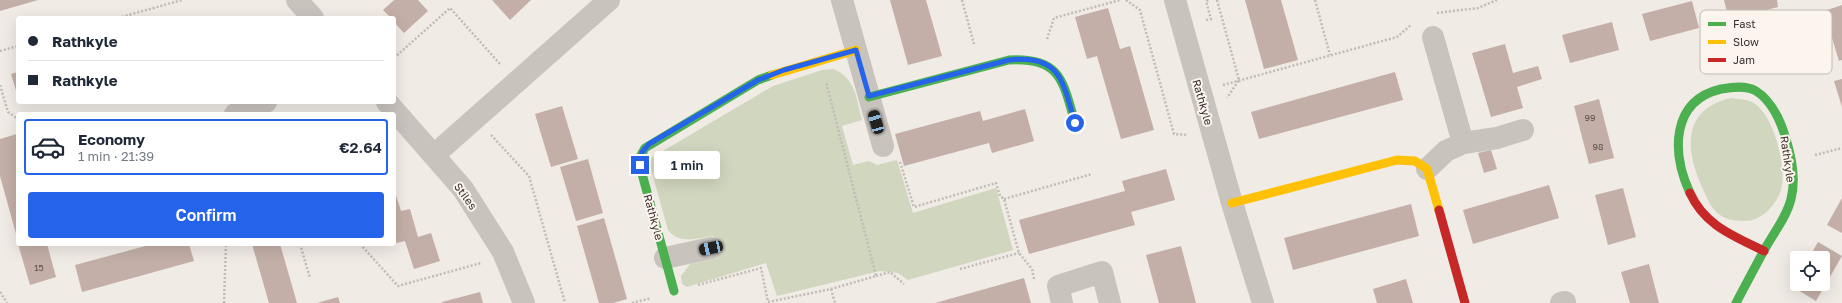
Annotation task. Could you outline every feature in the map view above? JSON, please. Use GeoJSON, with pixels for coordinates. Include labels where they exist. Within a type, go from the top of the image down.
{"type":"FeatureCollection","features":[{"type":"Feature","properties":{"kind":"street"},"geometry":{"type":"LineString","coordinates":[[297,0],[311,16]]}},
{"type":"Feature","properties":{"kind":"street"},"geometry":{"type":"LineString","coordinates":[[434,155],[609,0]]}},
{"type":"Feature","properties":{"kind":"street"},"geometry":{"type":"LineString","coordinates":[[842,0],[883,146]]}},
{"type":"Feature","properties":{"kind":"street","name":"Rathkyle"},"geometry":{"type":"LineString","coordinates":[[1175,0],[1213,137],[1262,303]]}},
{"type":"Feature","properties":{"kind":"street"},"geometry":{"type":"LineString","coordinates":[[1433,37],[1463,143]]}},
{"type":"Feature","properties":{"kind":"street","name":"Rathkyle"},"geometry":{"type":"LineString","coordinates":[[674,291],[640,165],[640,157],[645,148],[758,80],[784,70],[856,50]]}},
{"type":"Feature","properties":{"kind":"street"},"geometry":{"type":"LineString","coordinates":[[869,96],[1018,59],[1040,60],[1052,69],[1061,81],[1075,123]]}},
{"type":"Feature","properties":{"kind":"street","name":"Rathkyle"},"geometry":{"type":"LineString","coordinates":[[1736,303],[1787,209],[1792,191],[1792,170],[1784,132],[1773,109],[1757,92],[1742,87],[1720,89],[1700,97],[1688,110],[1684,117],[1678,140],[1682,170],[1692,199],[1708,220],[1764,251]]}},
{"type":"Feature","properties":{"kind":"street"},"geometry":{"type":"LineString","coordinates":[[240,112],[261,104]]}},
{"type":"Feature","properties":{"kind":"street","name":"Stiles"},"geometry":{"type":"LineString","coordinates":[[389,104],[396,112]]}},
{"type":"Feature","properties":{"kind":"street","name":"Stiles"},"geometry":{"type":"LineString","coordinates":[[396,112],[463,189],[503,252],[524,303]]}},
{"type":"Feature","properties":{"kind":"street"},"geometry":{"type":"LineString","coordinates":[[1427,169],[1446,151],[1463,143],[1496,138],[1523,130]]}},
{"type":"Feature","properties":{"kind":"street"},"geometry":{"type":"LineString","coordinates":[[1232,203],[1397,160],[1415,161],[1427,169],[1465,303]]}},
{"type":"Feature","properties":{"kind":"street"},"geometry":{"type":"LineString","coordinates":[[665,258],[711,248]]}},
{"type":"Feature","properties":{"kind":"street"},"geometry":{"type":"LineString","coordinates":[[1062,303],[1058,286],[1102,272],[1110,303]]}},
{"type":"Feature","properties":{"kind":"path"},"geometry":{"type":"LineString","coordinates":[[125,16],[182,0]]}},
{"type":"Feature","properties":{"kind":"path"},"geometry":{"type":"LineString","coordinates":[[962,0],[981,68]]}},
{"type":"Feature","properties":{"kind":"path"},"geometry":{"type":"LineString","coordinates":[[1040,60],[1054,18],[1108,2],[1120,0]]}},
{"type":"Feature","properties":{"kind":"path"},"geometry":{"type":"LineString","coordinates":[[1126,0],[1140,10],[1174,134],[1213,137]]}},
{"type":"Feature","properties":{"kind":"path"},"geometry":{"type":"LineString","coordinates":[[1209,0],[1206,1],[1211,19]]}},
{"type":"Feature","properties":{"kind":"path"},"geometry":{"type":"LineString","coordinates":[[1217,0],[1239,80]]}},
{"type":"Feature","properties":{"kind":"path"},"geometry":{"type":"LineString","coordinates":[[1315,0],[1330,55]]}},
{"type":"Feature","properties":{"kind":"path"},"geometry":{"type":"LineString","coordinates":[[1435,14],[1478,8],[1497,0]]}},
{"type":"Feature","properties":{"kind":"path"},"geometry":{"type":"LineString","coordinates":[[396,56],[450,8],[492,55]]}},
{"type":"Feature","properties":{"kind":"path"},"geometry":{"type":"LineString","coordinates":[[1200,91],[1397,38],[1415,21]]}},
{"type":"Feature","properties":{"kind":"path"},"geometry":{"type":"LineString","coordinates":[[0,51],[16,47]]}},
{"type":"Feature","properties":{"kind":"path"},"geometry":{"type":"LineString","coordinates":[[820,60],[876,276]]}},
{"type":"Feature","properties":{"kind":"path"},"geometry":{"type":"LineString","coordinates":[[0,85],[8,112],[16,118]]}},
{"type":"Feature","properties":{"kind":"path"},"geometry":{"type":"LineString","coordinates":[[476,118],[530,176],[565,303]]}},
{"type":"Feature","properties":{"kind":"path"},"geometry":{"type":"LineString","coordinates":[[883,146],[899,158],[914,207],[996,183],[1000,196],[1004,199],[1019,253],[1032,269],[1035,283]]}},
{"type":"Feature","properties":{"kind":"path"},"geometry":{"type":"LineString","coordinates":[[1004,199],[1092,174]]}},
{"type":"Feature","properties":{"kind":"path"},"geometry":{"type":"LineString","coordinates":[[224,303],[226,246]]}},
{"type":"Feature","properties":{"kind":"path"},"geometry":{"type":"LineString","coordinates":[[301,246],[310,278]]}},
{"type":"Feature","properties":{"kind":"path"},"geometry":{"type":"LineString","coordinates":[[362,246],[398,286],[478,264],[503,252]]}},
{"type":"Feature","properties":{"kind":"path"},"geometry":{"type":"LineString","coordinates":[[960,269],[1019,253]]}},
{"type":"Feature","properties":{"kind":"path"},"geometry":{"type":"LineString","coordinates":[[632,303],[760,268],[768,302],[831,289],[890,272],[904,284]]}},
{"type":"Feature","properties":{"kind":"path"},"geometry":{"type":"LineString","coordinates":[[831,289],[835,303]]}},
{"type":"Feature","properties":{"kind":"path"},"geometry":{"type":"LineString","coordinates":[[0,292],[7,303]]}},
{"type":"Feature","properties":{"kind":"green space"},"geometry":{"type":"Polygon","coordinates":[[[833,69],[841,73],[851,83],[862,120],[842,126],[853,165],[869,161],[877,165],[897,160],[913,213],[996,188],[1013,250],[908,280],[898,273],[880,271],[777,296],[766,263],[687,287],[682,284],[681,276],[690,264],[717,258],[713,236],[683,239],[673,235],[668,230],[649,162],[651,158],[773,86],[822,70],[833,69]]]}},
{"type":"Feature","properties":{"kind":"green space"},"geometry":{"type":"Polygon","coordinates":[[[1731,98],[1752,102],[1760,108],[1767,117],[1777,142],[1782,169],[1781,190],[1770,209],[1761,216],[1748,221],[1727,219],[1714,209],[1702,187],[1692,159],[1692,133],[1696,121],[1703,111],[1715,103],[1731,98]]]}},
{"type":"Feature","properties":{"kind":"building"},"geometry":{"type":"Polygon","coordinates":[[[0,0],[38,0],[0,11],[0,0]]]}},
{"type":"Feature","properties":{"kind":"building"},"geometry":{"type":"Polygon","coordinates":[[[394,0],[418,0],[428,11],[404,33],[396,24],[396,16],[389,16],[383,10],[394,0]]]}},
{"type":"Feature","properties":{"kind":"building"},"geometry":{"type":"Polygon","coordinates":[[[492,0],[531,0],[510,20],[492,0]]]}},
{"type":"Feature","properties":{"kind":"building"},"geometry":{"type":"Polygon","coordinates":[[[890,0],[926,0],[942,56],[908,65],[890,0]]]}},
{"type":"Feature","properties":{"kind":"building"},"geometry":{"type":"Polygon","coordinates":[[[1245,0],[1281,0],[1298,60],[1264,69],[1245,0]]]}},
{"type":"Feature","properties":{"kind":"building"},"geometry":{"type":"Polygon","coordinates":[[[1724,0],[1777,0],[1778,7],[1767,10],[1726,10],[1724,0]]]}},
{"type":"Feature","properties":{"kind":"building"},"geometry":{"type":"Polygon","coordinates":[[[1692,1],[1699,28],[1650,41],[1642,14],[1692,1]]]}},
{"type":"Feature","properties":{"kind":"building"},"geometry":{"type":"Polygon","coordinates":[[[1842,5],[1842,60],[1839,61],[1832,38],[1832,10],[1827,10],[1842,5]]]}},
{"type":"Feature","properties":{"kind":"building"},"geometry":{"type":"Polygon","coordinates":[[[1108,8],[1120,49],[1130,46],[1154,130],[1121,139],[1097,56],[1087,59],[1075,17],[1108,8]]]}},
{"type":"Feature","properties":{"kind":"building"},"geometry":{"type":"Polygon","coordinates":[[[1612,22],[1619,50],[1570,63],[1562,35],[1612,22]]]}},
{"type":"Feature","properties":{"kind":"building"},"geometry":{"type":"Polygon","coordinates":[[[1505,44],[1513,73],[1538,66],[1542,79],[1517,87],[1523,108],[1491,117],[1472,53],[1505,44]]]}},
{"type":"Feature","properties":{"kind":"building"},"geometry":{"type":"Polygon","coordinates":[[[1395,72],[1403,100],[1259,139],[1251,112],[1395,72]]]}},
{"type":"Feature","properties":{"kind":"building"},"geometry":{"type":"Polygon","coordinates":[[[16,73],[16,90],[11,74],[16,73]]]}},
{"type":"Feature","properties":{"kind":"building"},"geometry":{"type":"Polygon","coordinates":[[[1842,79],[1842,107],[1834,81],[1842,79]]]}},
{"type":"Feature","properties":{"kind":"building"},"geometry":{"type":"Polygon","coordinates":[[[1599,99],[1614,158],[1589,164],[1574,106],[1599,99]]]}},
{"type":"Feature","properties":{"kind":"building"},"geometry":{"type":"Polygon","coordinates":[[[562,106],[578,159],[551,167],[535,114],[562,106]]]}},
{"type":"Feature","properties":{"kind":"building"},"geometry":{"type":"Polygon","coordinates":[[[1025,109],[1034,141],[992,153],[989,143],[904,166],[895,134],[980,111],[983,121],[1025,109]]]}},
{"type":"Feature","properties":{"kind":"building"},"geometry":{"type":"Polygon","coordinates":[[[16,134],[16,234],[0,176],[0,139],[16,134]]]}},
{"type":"Feature","properties":{"kind":"building"},"geometry":{"type":"Polygon","coordinates":[[[1491,150],[1497,169],[1484,173],[1478,153],[1491,150]]]}},
{"type":"Feature","properties":{"kind":"building"},"geometry":{"type":"Polygon","coordinates":[[[588,159],[603,213],[576,221],[560,167],[588,159]]]}},
{"type":"Feature","properties":{"kind":"building"},"geometry":{"type":"Polygon","coordinates":[[[1166,169],[1175,200],[1131,212],[1135,225],[1029,254],[1019,220],[1125,191],[1122,181],[1166,169]]]}},
{"type":"Feature","properties":{"kind":"building"},"geometry":{"type":"Polygon","coordinates":[[[1549,185],[1559,218],[1473,244],[1463,210],[1549,185]]]}},
{"type":"Feature","properties":{"kind":"building"},"geometry":{"type":"Polygon","coordinates":[[[1623,188],[1636,237],[1608,245],[1595,195],[1623,188]]]}},
{"type":"Feature","properties":{"kind":"building"},"geometry":{"type":"Polygon","coordinates":[[[396,195],[401,211],[410,209],[418,237],[431,233],[440,261],[414,269],[405,241],[396,243],[396,195]]]}},
{"type":"Feature","properties":{"kind":"building"},"geometry":{"type":"Polygon","coordinates":[[[1842,198],[1842,233],[1827,225],[1842,198]]]}},
{"type":"Feature","properties":{"kind":"building"},"geometry":{"type":"Polygon","coordinates":[[[1411,204],[1419,236],[1293,270],[1284,238],[1411,204]]]}},
{"type":"Feature","properties":{"kind":"building"},"geometry":{"type":"Polygon","coordinates":[[[604,218],[627,299],[613,303],[599,303],[577,226],[604,218]]]}},
{"type":"Feature","properties":{"kind":"building"},"geometry":{"type":"Polygon","coordinates":[[[1818,242],[1842,256],[1830,277],[1830,251],[1813,251],[1818,242]]]}},
{"type":"Feature","properties":{"kind":"building"},"geometry":{"type":"Polygon","coordinates":[[[19,246],[48,246],[56,277],[30,285],[19,246]]]}},
{"type":"Feature","properties":{"kind":"building"},"geometry":{"type":"Polygon","coordinates":[[[146,246],[190,246],[194,261],[82,292],[75,265],[146,246]]]}},
{"type":"Feature","properties":{"kind":"building"},"geometry":{"type":"Polygon","coordinates":[[[253,246],[281,246],[297,303],[269,303],[253,246]]]}},
{"type":"Feature","properties":{"kind":"building"},"geometry":{"type":"Polygon","coordinates":[[[1181,246],[1196,303],[1159,303],[1146,255],[1181,246]]]}},
{"type":"Feature","properties":{"kind":"building"},"geometry":{"type":"Polygon","coordinates":[[[1649,264],[1659,303],[1630,303],[1621,272],[1649,264]]]}},
{"type":"Feature","properties":{"kind":"building"},"geometry":{"type":"Polygon","coordinates":[[[1024,278],[1031,303],[935,303],[1024,278]]]}},
{"type":"Feature","properties":{"kind":"building"},"geometry":{"type":"Polygon","coordinates":[[[1406,279],[1413,303],[1377,303],[1373,289],[1406,279]]]}},
{"type":"Feature","properties":{"kind":"building"},"geometry":{"type":"Polygon","coordinates":[[[1800,291],[1822,291],[1816,301],[1800,291]]]}},
{"type":"Feature","properties":{"kind":"building"},"geometry":{"type":"Polygon","coordinates":[[[480,292],[483,303],[442,303],[442,302],[480,292]]]}},
{"type":"Feature","properties":{"kind":"building"},"geometry":{"type":"Polygon","coordinates":[[[338,297],[340,303],[317,303],[338,297]]]}},
{"type":"Feature","properties":{"kind":"traffic: fast"},"geometry":{"type":"LineString","coordinates":[[869,97],[1009,60],[1026,60],[1049,67],[1057,74],[1067,95],[1075,123]]}},
{"type":"Feature","properties":{"kind":"traffic: fast"},"geometry":{"type":"LineString","coordinates":[[674,291],[641,170],[640,157],[645,148],[758,80],[772,75]]}},
{"type":"Feature","properties":{"kind":"traffic: fast"},"geometry":{"type":"LineString","coordinates":[[1690,193],[1684,178],[1678,146],[1684,117],[1692,105],[1704,95],[1721,89],[1734,87],[1752,89],[1762,95],[1775,112],[1786,139],[1793,169],[1793,184],[1791,199],[1787,211],[1736,303]]}},
{"type":"Feature","properties":{"kind":"traffic: slow"},"geometry":{"type":"LineString","coordinates":[[772,75],[856,50]]}},
{"type":"Feature","properties":{"kind":"traffic: slow"},"geometry":{"type":"LineString","coordinates":[[1232,203],[1397,160],[1415,161],[1427,169],[1439,210]]}},
{"type":"Feature","properties":{"kind":"traffic: jam"},"geometry":{"type":"LineString","coordinates":[[1690,193],[1696,204],[1712,222],[1731,235],[1764,251]]}},
{"type":"Feature","properties":{"kind":"traffic: jam"},"geometry":{"type":"LineString","coordinates":[[1439,210],[1465,303]]}},
{"type":"Feature","properties":{"kind":"route"},"geometry":{"type":"LineString","coordinates":[[640,165],[640,157],[642,152],[649,144],[758,80],[784,70],[856,50],[869,96],[1009,60],[1027,58],[1040,60],[1052,69],[1065,88],[1075,123]]}}]}
